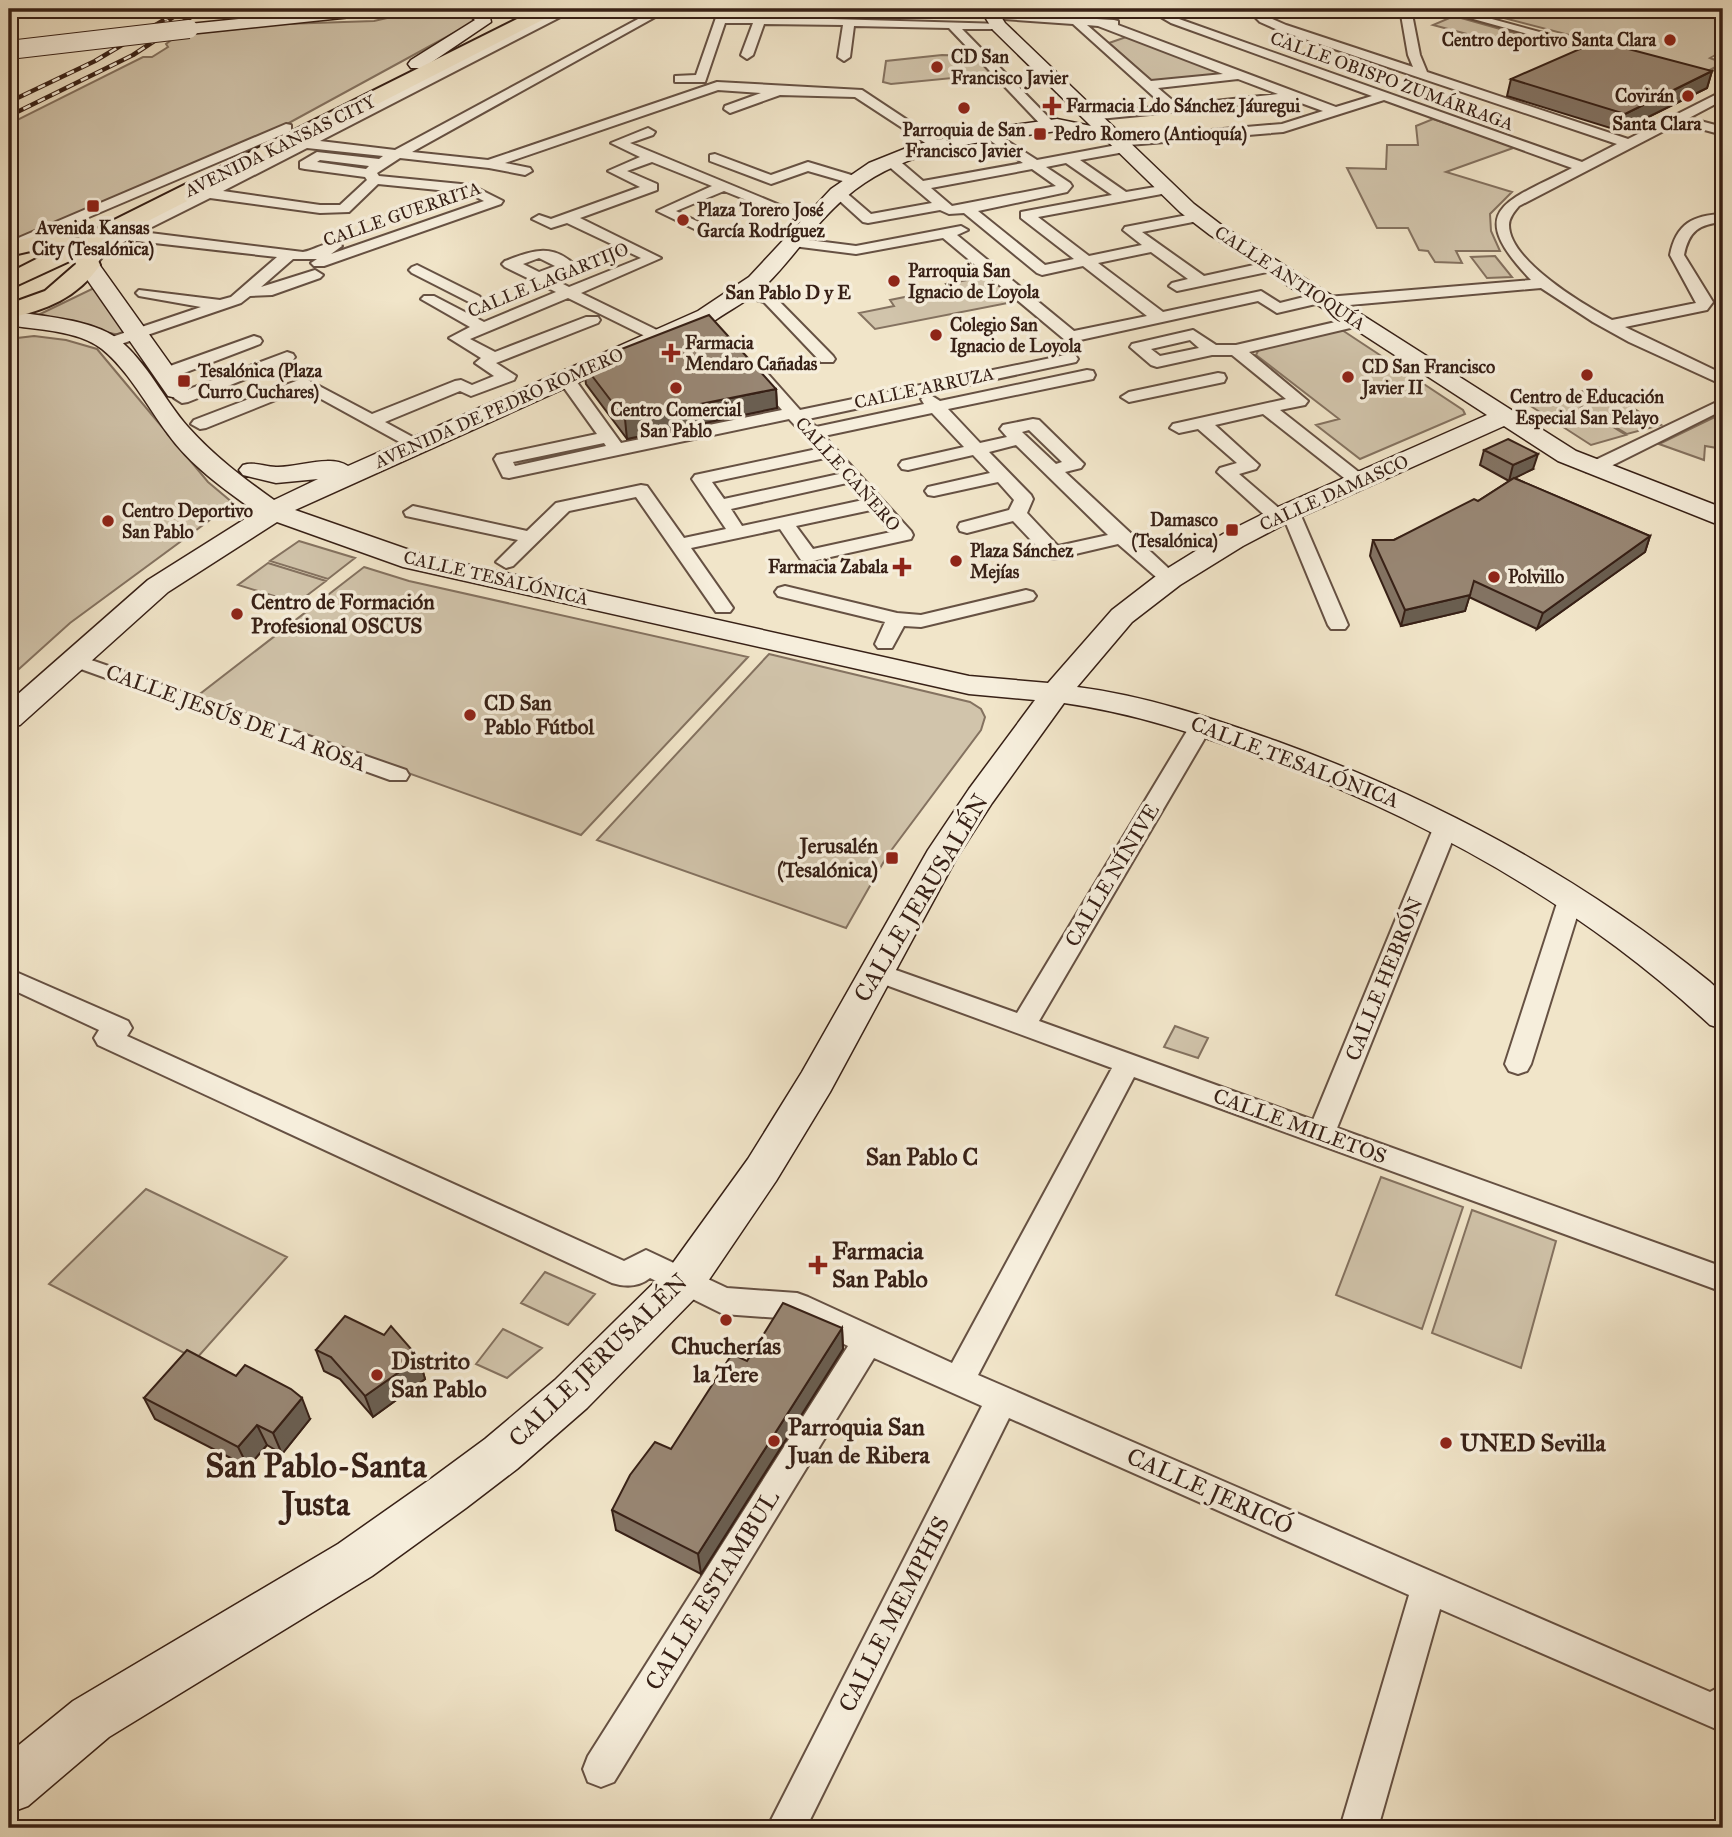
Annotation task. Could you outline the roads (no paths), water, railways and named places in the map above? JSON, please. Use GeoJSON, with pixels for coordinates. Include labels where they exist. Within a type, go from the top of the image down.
{"type":"FeatureCollection","features":[{"type":"Feature","properties":{"kind":"main road","name":"AVENIDA KANSAS CITY"},"geometry":{"type":"LineString","coordinates":[[10,253],[77,251],[286,128],[527,9]]}},
{"type":"Feature","properties":{"kind":"main road","name":"AVENIDA KANSAS CITY"},"geometry":{"type":"LineString","coordinates":[[9,282],[77,251],[550,9]]}},
{"type":"Feature","properties":{"kind":"main road"},"geometry":{"type":"LineString","coordinates":[[455,58],[502,44]]}},
{"type":"Feature","properties":{"kind":"main road"},"geometry":{"type":"LineString","coordinates":[[9,312],[30,306],[71,286],[77,251]]}},
{"type":"Feature","properties":{"kind":"street"},"geometry":{"type":"LineString","coordinates":[[9,50],[338,9]]}},
{"type":"Feature","properties":{"kind":"street"},"geometry":{"type":"LineString","coordinates":[[417,64],[483,22],[483,16],[470,9]]}},
{"type":"Feature","properties":{"kind":"street","name":"AVENIDA KANSAS CITY"},"geometry":{"type":"LineString","coordinates":[[77,251],[104,246],[570,9]]}},
{"type":"Feature","properties":{"kind":"street","name":"CALLE OBISPO ZUMÁRRAGA"},"geometry":{"type":"LineString","coordinates":[[1153,9],[1175,21],[1582,167]]}},
{"type":"Feature","properties":{"kind":"street"},"geometry":{"type":"LineString","coordinates":[[1253,9],[1270,22],[1629,144]]}},
{"type":"Feature","properties":{"kind":"street"},"geometry":{"type":"LineString","coordinates":[[1406,9],[1414,55],[1422,75]]}},
{"type":"Feature","properties":{"kind":"street"},"geometry":{"type":"LineString","coordinates":[[1443,9],[1635,59]]}},
{"type":"Feature","properties":{"kind":"street"},"geometry":{"type":"LineString","coordinates":[[314,12],[349,20],[386,12]]}},
{"type":"Feature","properties":{"kind":"street"},"geometry":{"type":"LineString","coordinates":[[207,193],[320,209],[344,209],[381,163],[653,14]]}},
{"type":"Feature","properties":{"kind":"street"},"geometry":{"type":"LineString","coordinates":[[699,86],[724,14],[760,20],[951,24],[993,17],[1099,22],[1132,28],[1240,76],[1336,112]]}},
{"type":"Feature","properties":{"kind":"street","name":"CALLE ANTIOQUÍA"},"geometry":{"type":"LineString","coordinates":[[993,17],[1198,217],[1567,456],[1723,517]]}},
{"type":"Feature","properties":{"kind":"street"},"geometry":{"type":"LineString","coordinates":[[747,55],[760,20]]}},
{"type":"Feature","properties":{"kind":"street"},"geometry":{"type":"LineString","coordinates":[[1076,21],[1175,108]]}},
{"type":"Feature","properties":{"kind":"street"},"geometry":{"type":"LineString","coordinates":[[1132,28],[1175,21]]}},
{"type":"Feature","properties":{"kind":"street"},"geometry":{"type":"LineString","coordinates":[[844,57],[849,22]]}},
{"type":"Feature","properties":{"kind":"street"},"geometry":{"type":"LineString","coordinates":[[951,24],[1054,126],[1119,142]]}},
{"type":"Feature","properties":{"kind":"street"},"geometry":{"type":"LineString","coordinates":[[1149,85],[1240,76]]}},
{"type":"Feature","properties":{"kind":"street"},"geometry":{"type":"LineString","coordinates":[[679,79],[699,86],[858,93],[937,145]]}},
{"type":"Feature","properties":{"kind":"street"},"geometry":{"type":"LineString","coordinates":[[306,144],[489,164],[699,86]]}},
{"type":"Feature","properties":{"kind":"street"},"geometry":{"type":"LineString","coordinates":[[730,109],[779,91]]}},
{"type":"Feature","properties":{"kind":"street"},"geometry":{"type":"LineString","coordinates":[[1723,95],[1514,203],[1503,217],[1503,232],[1513,252],[1543,283],[1611,325],[1723,380]]}},
{"type":"Feature","properties":{"kind":"street"},"geometry":{"type":"LineString","coordinates":[[1054,126],[1090,113],[1294,96]]}},
{"type":"Feature","properties":{"kind":"street"},"geometry":{"type":"LineString","coordinates":[[919,186],[1069,159],[1119,142],[1283,128],[1382,97]]}},
{"type":"Feature","properties":{"kind":"street"},"geometry":{"type":"LineString","coordinates":[[1678,119],[1723,131]]}},
{"type":"Feature","properties":{"kind":"street","name":"AVENIDA DE PEDRO ROMERO"},"geometry":{"type":"LineString","coordinates":[[9,718],[158,586],[284,504],[659,337],[710,321],[757,282],[845,186],[891,161],[937,145],[990,134],[1054,126]]}},
{"type":"Feature","properties":{"kind":"street"},"geometry":{"type":"LineString","coordinates":[[10,253],[286,128]]}},
{"type":"Feature","properties":{"kind":"street"},"geometry":{"type":"LineString","coordinates":[[648,132],[618,143],[811,221]]}},
{"type":"Feature","properties":{"kind":"street"},"geometry":{"type":"LineString","coordinates":[[891,161],[949,210],[967,209],[1062,189],[1065,186],[990,134]]}},
{"type":"Feature","properties":{"kind":"street"},"geometry":{"type":"LineString","coordinates":[[381,163],[317,156],[305,165],[471,189]]}},
{"type":"Feature","properties":{"kind":"street"},"geometry":{"type":"LineString","coordinates":[[539,219],[551,224],[652,187],[615,171],[652,157]]}},
{"type":"Feature","properties":{"kind":"street"},"geometry":{"type":"LineString","coordinates":[[715,158],[771,180],[808,166],[845,186],[868,219],[943,205]]}},
{"type":"Feature","properties":{"kind":"street"},"geometry":{"type":"LineString","coordinates":[[1069,159],[1124,197]]}},
{"type":"Feature","properties":{"kind":"street","name":"CALLE GUERRITA"},"geometry":{"type":"LineString","coordinates":[[471,189],[525,171],[489,164]]}},
{"type":"Feature","properties":{"kind":"street"},"geometry":{"type":"LineString","coordinates":[[714,233],[664,211],[724,186]]}},
{"type":"Feature","properties":{"kind":"street","name":"CALLE GUERRITA"},"geometry":{"type":"LineString","coordinates":[[248,290],[267,292],[317,269],[496,201],[471,189]]}},
{"type":"Feature","properties":{"kind":"street"},"geometry":{"type":"LineString","coordinates":[[1159,317],[1026,215],[1167,189]]}},
{"type":"Feature","properties":{"kind":"street"},"geometry":{"type":"LineString","coordinates":[[967,209],[1042,270],[1154,247]]}},
{"type":"Feature","properties":{"kind":"street"},"geometry":{"type":"LineString","coordinates":[[1198,217],[1130,230],[1202,281]]}},
{"type":"Feature","properties":{"kind":"street","name":"CALLE LAGARTIJO"},"geometry":{"type":"LineString","coordinates":[[494,358],[457,338],[654,258],[568,218]]}},
{"type":"Feature","properties":{"kind":"street"},"geometry":{"type":"LineString","coordinates":[[1611,325],[1701,307],[1705,302],[1677,255],[1680,236],[1690,225],[1723,218]]}},
{"type":"Feature","properties":{"kind":"street"},"geometry":{"type":"LineString","coordinates":[[793,242],[856,250],[987,225]]}},
{"type":"Feature","properties":{"kind":"street"},"geometry":{"type":"LineString","coordinates":[[946,233],[1071,337],[1261,296],[1277,308],[1324,300],[1543,283]]}},
{"type":"Feature","properties":{"kind":"street"},"geometry":{"type":"LineString","coordinates":[[126,235],[289,255],[319,254],[340,244]]}},
{"type":"Feature","properties":{"kind":"street","name":"CALLE TESALÓNICA"},"geometry":{"type":"LineString","coordinates":[[77,251],[182,398],[189,427],[217,471],[284,504],[413,561],[969,685],[1057,692],[1151,710],[1317,766],[1376,790],[1447,824],[1571,897],[1651,955],[1723,1016]]}},
{"type":"Feature","properties":{"kind":"street"},"geometry":{"type":"LineString","coordinates":[[110,343],[225,306],[289,255]]}},
{"type":"Feature","properties":{"kind":"street"},"geometry":{"type":"LineString","coordinates":[[1177,286],[1272,266]]}},
{"type":"Feature","properties":{"kind":"street"},"geometry":{"type":"LineString","coordinates":[[417,270],[474,299]]}},
{"type":"Feature","properties":{"kind":"street"},"geometry":{"type":"LineString","coordinates":[[539,278],[659,337]]}},
{"type":"Feature","properties":{"kind":"street"},"geometry":{"type":"LineString","coordinates":[[454,289],[429,299],[482,327]]}},
{"type":"Feature","properties":{"kind":"street"},"geometry":{"type":"LineString","coordinates":[[744,292],[769,299],[827,359]]}},
{"type":"Feature","properties":{"kind":"street"},"geometry":{"type":"LineString","coordinates":[[144,293],[225,306]]}},
{"type":"Feature","properties":{"kind":"street","name":"CALLE TESALÓNICA"},"geometry":{"type":"LineString","coordinates":[[9,318],[77,329],[110,343],[145,384],[189,427],[252,470],[284,504],[346,518],[432,546],[723,608],[891,631],[1057,692]]}},
{"type":"Feature","properties":{"kind":"street"},"geometry":{"type":"LineString","coordinates":[[371,421],[461,385],[471,391],[508,376],[483,363],[592,320]]}},
{"type":"Feature","properties":{"kind":"street"},"geometry":{"type":"LineString","coordinates":[[1212,350],[1236,350],[1357,322]]}},
{"type":"Feature","properties":{"kind":"street"},"geometry":{"type":"LineString","coordinates":[[165,374],[254,341]]}},
{"type":"Feature","properties":{"kind":"street"},"geometry":{"type":"LineString","coordinates":[[1180,428],[1299,401],[1236,350]]}},
{"type":"Feature","properties":{"kind":"street","name":"CALLE CAÑERO"},"geometry":{"type":"LineString","coordinates":[[741,355],[904,534],[808,556],[785,523]]}},
{"type":"Feature","properties":{"kind":"street"},"geometry":{"type":"LineString","coordinates":[[182,398],[287,357]]}},
{"type":"Feature","properties":{"kind":"street"},"geometry":{"type":"LineString","coordinates":[[612,443],[509,473],[503,459],[794,415],[1070,359]]}},
{"type":"Feature","properties":{"kind":"street","name":"CALLE ARRUZA"},"geometry":{"type":"LineString","coordinates":[[811,433],[1087,375]]}},
{"type":"Feature","properties":{"kind":"street"},"geometry":{"type":"LineString","coordinates":[[565,378],[612,443]]}},
{"type":"Feature","properties":{"kind":"street"},"geometry":{"type":"LineString","coordinates":[[1129,397],[1218,378]]}},
{"type":"Feature","properties":{"kind":"street"},"geometry":{"type":"LineString","coordinates":[[189,427],[304,383],[414,445]]}},
{"type":"Feature","properties":{"kind":"street"},"geometry":{"type":"LineString","coordinates":[[921,390],[1024,499],[1017,514]]}},
{"type":"Feature","properties":{"kind":"street"},"geometry":{"type":"LineString","coordinates":[[1593,468],[1723,404]]}},
{"type":"Feature","properties":{"kind":"street"},"geometry":{"type":"LineString","coordinates":[[1266,408],[1359,481]]}},
{"type":"Feature","properties":{"kind":"street","name":"CALLE DAMASCO"},"geometry":{"type":"LineString","coordinates":[[1057,692],[1122,616],[1170,579],[1233,540],[1284,514],[1504,417]]}},
{"type":"Feature","properties":{"kind":"street"},"geometry":{"type":"LineString","coordinates":[[1202,423],[1250,465],[1226,472],[1284,514],[1338,625]]}},
{"type":"Feature","properties":{"kind":"street"},"geometry":{"type":"LineString","coordinates":[[908,465],[1020,439],[1170,579]]}},
{"type":"Feature","properties":{"kind":"street"},"geometry":{"type":"LineString","coordinates":[[738,533],[701,479],[829,452]]}},
{"type":"Feature","properties":{"kind":"street"},"geometry":{"type":"LineString","coordinates":[[252,470],[276,475],[368,466]]}},
{"type":"Feature","properties":{"kind":"street"},"geometry":{"type":"LineString","coordinates":[[346,518],[334,502],[343,487],[368,466]]}},
{"type":"Feature","properties":{"kind":"street"},"geometry":{"type":"LineString","coordinates":[[934,491],[1002,476]]}},
{"type":"Feature","properties":{"kind":"street"},"geometry":{"type":"LineString","coordinates":[[719,506],[852,477]]}},
{"type":"Feature","properties":{"kind":"street"},"geometry":{"type":"LineString","coordinates":[[506,562],[563,507],[641,490],[723,608]]}},
{"type":"Feature","properties":{"kind":"street"},"geometry":{"type":"LineString","coordinates":[[679,545],[876,503]]}},
{"type":"Feature","properties":{"kind":"street"},"geometry":{"type":"LineString","coordinates":[[413,512],[533,538]]}},
{"type":"Feature","properties":{"kind":"street"},"geometry":{"type":"LineString","coordinates":[[1017,514],[1054,553],[1122,537]]}},
{"type":"Feature","properties":{"kind":"street"},"geometry":{"type":"LineString","coordinates":[[967,527],[1017,514]]}},
{"type":"Feature","properties":{"kind":"street"},"geometry":{"type":"LineString","coordinates":[[785,593],[891,631],[921,621],[1026,596]]}},
{"type":"Feature","properties":{"kind":"street","name":"CALLE JESÚS DE LA ROSA"},"geometry":{"type":"LineString","coordinates":[[74,660],[398,775]]}},
{"type":"Feature","properties":{"kind":"street","name":"CALLE JERUSALÉN"},"geometry":{"type":"LineString","coordinates":[[9,1787],[91,1719],[355,1560],[501,1454],[571,1394],[685,1280],[762,1170],[816,1082],[932,871],[980,796],[1057,692]]}},
{"type":"Feature","properties":{"kind":"street","name":"CALLE NÍNIVE"},"geometry":{"type":"LineString","coordinates":[[1023,1025],[1200,726]]}},
{"type":"Feature","properties":{"kind":"street","name":"CALLE HEBRÓN"},"geometry":{"type":"LineString","coordinates":[[1321,1134],[1447,824]]}},
{"type":"Feature","properties":{"kind":"street"},"geometry":{"type":"LineString","coordinates":[[1518,1064],[1571,897]]}},
{"type":"Feature","properties":{"kind":"street","name":"CALLE MILETOS"},"geometry":{"type":"LineString","coordinates":[[876,972],[1723,1280]]}},
{"type":"Feature","properties":{"kind":"street","name":"CALLE JERICÓ"},"geometry":{"type":"LineString","coordinates":[[9,978],[119,1028],[107,1038],[622,1274],[638,1272],[646,1262],[723,1301],[797,1306],[868,1341],[1721,1715],[1723,1703]]}},
{"type":"Feature","properties":{"kind":"street"},"geometry":{"type":"LineString","coordinates":[[959,1380],[1128,1063]]}},
{"type":"Feature","properties":{"kind":"street","name":"CALLE ESTAMBUL"},"geometry":{"type":"LineString","coordinates":[[601,1769],[868,1341]]}},
{"type":"Feature","properties":{"kind":"street","name":"CALLE MEMPHIS"},"geometry":{"type":"LineString","coordinates":[[786,1828],[1002,1399]]}},
{"type":"Feature","properties":{"kind":"street"},"geometry":{"type":"LineString","coordinates":[[1359,1828],[1429,1587]]}},
{"type":"Feature","properties":{"kind":"railway"},"geometry":{"type":"LineString","coordinates":[[162,25],[185,9]]}},
{"type":"Feature","properties":{"kind":"railway"},"geometry":{"type":"LineString","coordinates":[[9,116],[133,55],[203,9]]}},
{"type":"Feature","properties":{"kind":"railway"},"geometry":{"type":"LineString","coordinates":[[9,102],[95,61],[169,17]]}},
{"type":"Feature","properties":{"kind":"place","name":"Centro deportivo Santa Clara"},"geometry":{"type":"Point","coordinates":[1670,40]}},
{"type":"Feature","properties":{"kind":"place","name":"CD San Francisco Javier"},"geometry":{"type":"Point","coordinates":[937,67]}},
{"type":"Feature","properties":{"kind":"place","name":"Covirán"},"geometry":{"type":"Point","coordinates":[1688,96]}},
{"type":"Feature","properties":{"kind":"place","name":"Farmacia Ldo Sánchez Jáuregui"},"geometry":{"type":"Point","coordinates":[1052,106]}},
{"type":"Feature","properties":{"kind":"place","name":"Parroquia de San Francisco Javier"},"geometry":{"type":"Point","coordinates":[964,108]}},
{"type":"Feature","properties":{"kind":"place","name":"Pedro Romero (Antioquía)"},"geometry":{"type":"Point","coordinates":[1040,134]}},
{"type":"Feature","properties":{"kind":"place","name":"Avenida Kansas City (Tesalónica)"},"geometry":{"type":"Point","coordinates":[93,206]}},
{"type":"Feature","properties":{"kind":"place","name":"Plaza Torero José García Rodríguez"},"geometry":{"type":"Point","coordinates":[683,220]}},
{"type":"Feature","properties":{"kind":"place","name":"Parroquia San Ignacio de Loyola"},"geometry":{"type":"Point","coordinates":[894,281]}},
{"type":"Feature","properties":{"kind":"place","name":"Colegio San Ignacio de Loyola"},"geometry":{"type":"Point","coordinates":[936,335]}},
{"type":"Feature","properties":{"kind":"place","name":"Farmacia Mendaro Cañadas"},"geometry":{"type":"Point","coordinates":[671,353]}},
{"type":"Feature","properties":{"kind":"place","name":"Centro de Educación Especial San Pelayo"},"geometry":{"type":"Point","coordinates":[1587,375]}},
{"type":"Feature","properties":{"kind":"place","name":"CD San Francisco Javier II"},"geometry":{"type":"Point","coordinates":[1348,377]}},
{"type":"Feature","properties":{"kind":"place","name":"Tesalónica (Plaza Curro Cuchares)"},"geometry":{"type":"Point","coordinates":[184,381]}},
{"type":"Feature","properties":{"kind":"place","name":"Centro Comercial San Pablo"},"geometry":{"type":"Point","coordinates":[676,388]}},
{"type":"Feature","properties":{"kind":"place","name":"Centro Deportivo San Pablo"},"geometry":{"type":"Point","coordinates":[108,521]}},
{"type":"Feature","properties":{"kind":"place","name":"Damasco (Tesalónica)"},"geometry":{"type":"Point","coordinates":[1232,530]}},
{"type":"Feature","properties":{"kind":"place","name":"Plaza Sánchez Mejías"},"geometry":{"type":"Point","coordinates":[956,561]}},
{"type":"Feature","properties":{"kind":"place","name":"Farmacia Zabala"},"geometry":{"type":"Point","coordinates":[902,567]}},
{"type":"Feature","properties":{"kind":"place","name":"Polvillo"},"geometry":{"type":"Point","coordinates":[1494,577]}},
{"type":"Feature","properties":{"kind":"place","name":"Centro de Formación Profesional OSCUS"},"geometry":{"type":"Point","coordinates":[237,614]}},
{"type":"Feature","properties":{"kind":"place","name":"CD San Pablo Fútbol"},"geometry":{"type":"Point","coordinates":[470,715]}},
{"type":"Feature","properties":{"kind":"place","name":"Jerusalén (Tesalónica)"},"geometry":{"type":"Point","coordinates":[892,858]}},
{"type":"Feature","properties":{"kind":"place","name":"Farmacia San Pablo"},"geometry":{"type":"Point","coordinates":[818,1265]}},
{"type":"Feature","properties":{"kind":"place","name":"Chucherías la Tere"},"geometry":{"type":"Point","coordinates":[726,1320]}},
{"type":"Feature","properties":{"kind":"place","name":"Distrito San Pablo"},"geometry":{"type":"Point","coordinates":[377,1375]}},
{"type":"Feature","properties":{"kind":"place","name":"Parroquia San Juan de Ribera"},"geometry":{"type":"Point","coordinates":[774,1441]}},
{"type":"Feature","properties":{"kind":"place","name":"UNED Sevilla"},"geometry":{"type":"Point","coordinates":[1446,1443]}},
{"type":"Feature","properties":{"kind":"district","name":"Santa Clara"},"geometry":{"type":"Point","coordinates":[1657,123]}},
{"type":"Feature","properties":{"kind":"district","name":"San Pablo D y E"},"geometry":{"type":"Point","coordinates":[788,292]}},
{"type":"Feature","properties":{"kind":"district","name":"San Pablo C"},"geometry":{"type":"Point","coordinates":[922,1157]}},
{"type":"Feature","properties":{"kind":"district","name":"San Pablo-Santa Justa"},"geometry":{"type":"Point","coordinates":[316,1484]}}]}
